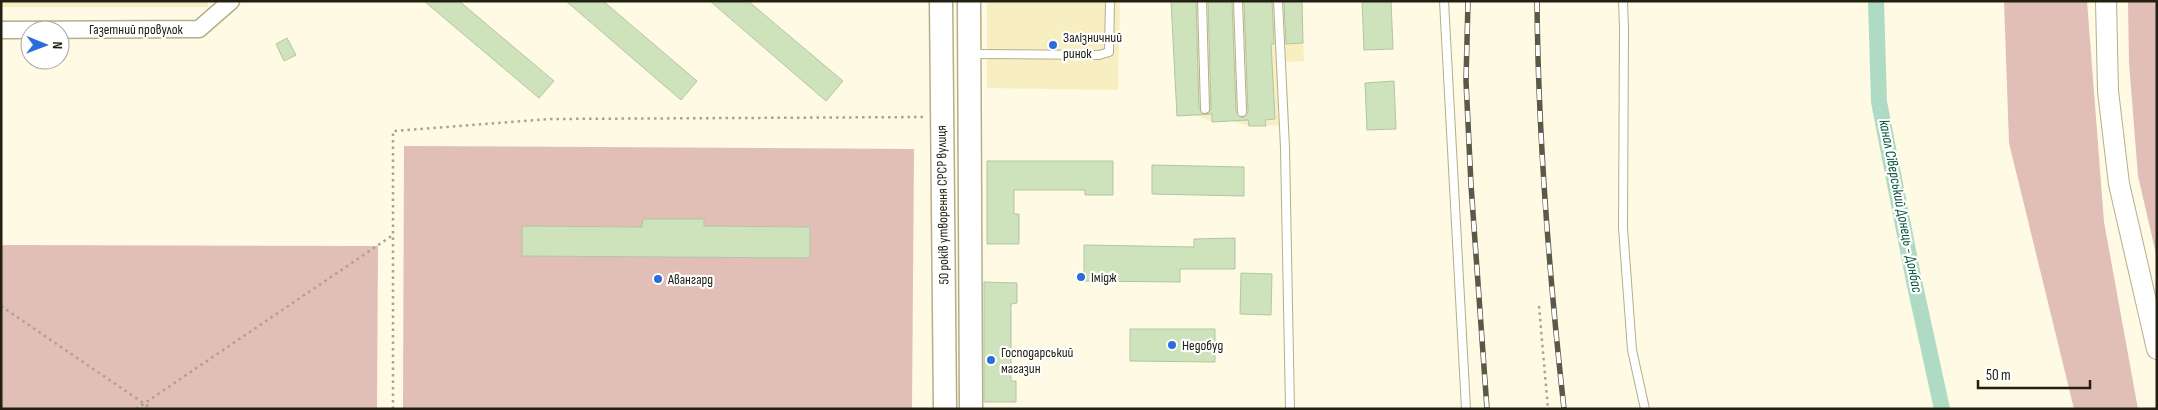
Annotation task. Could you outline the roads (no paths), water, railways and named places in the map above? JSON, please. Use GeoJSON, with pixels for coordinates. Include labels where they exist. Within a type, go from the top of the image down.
{"type":"FeatureCollection","features":[{"type":"Feature","properties":{"kind":"main road","name":"50 років утворення СРСР вулиця"},"geometry":{"type":"LineString","coordinates":[[941,1],[945,409]]}},
{"type":"Feature","properties":{"kind":"main road","name":"50 років утворення СРСР вулиця"},"geometry":{"type":"LineString","coordinates":[[969,1],[971,409]]}},
{"type":"Feature","properties":{"kind":"street","name":"Газетний провулок"},"geometry":{"type":"LineString","coordinates":[[1,30],[199,29],[231,1]]}},
{"type":"Feature","properties":{"kind":"street"},"geometry":{"type":"LineString","coordinates":[[2106,1],[2108,91],[2119,184],[2157,349]]}},
{"type":"Feature","properties":{"kind":"lane"},"geometry":{"type":"LineString","coordinates":[[969,54],[1104,54],[1109,52],[1110,1]]}},
{"type":"Feature","properties":{"kind":"lane"},"geometry":{"type":"LineString","coordinates":[[1202,1],[1205,109]]}},
{"type":"Feature","properties":{"kind":"lane"},"geometry":{"type":"LineString","coordinates":[[1238,1],[1242,112]]}},
{"type":"Feature","properties":{"kind":"lane"},"geometry":{"type":"LineString","coordinates":[[1278,1],[1285,148],[1290,409]]}},
{"type":"Feature","properties":{"kind":"lane"},"geometry":{"type":"LineString","coordinates":[[1444,1],[1466,409]]}},
{"type":"Feature","properties":{"kind":"lane"},"geometry":{"type":"LineString","coordinates":[[1623,1],[1622,228],[1632,350],[1645,409]]}},
{"type":"Feature","properties":{"kind":"waterway","name":"канал Сіверський Донець - Донбас"},"geometry":{"type":"LineString","coordinates":[[1876,1],[1879,102],[1914,281],[1942,409]]}},
{"type":"Feature","properties":{"kind":"railway"},"geometry":{"type":"LineString","coordinates":[[1468,1],[1466,81],[1471,185],[1487,409]]}},
{"type":"Feature","properties":{"kind":"railway"},"geometry":{"type":"LineString","coordinates":[[1537,1],[1545,205],[1564,409]]}},
{"type":"Feature","properties":{"kind":"place","name":"Залізничний ринок"},"geometry":{"type":"Point","coordinates":[1053,45]}},
{"type":"Feature","properties":{"kind":"place","name":"Імідж"},"geometry":{"type":"Point","coordinates":[1081,277]}},
{"type":"Feature","properties":{"kind":"place","name":"Авангард"},"geometry":{"type":"Point","coordinates":[658,279]}},
{"type":"Feature","properties":{"kind":"place","name":"Недобуд"},"geometry":{"type":"Point","coordinates":[1172,345]}},
{"type":"Feature","properties":{"kind":"place","name":"Господарський магазин"},"geometry":{"type":"Point","coordinates":[991,360]}}]}
